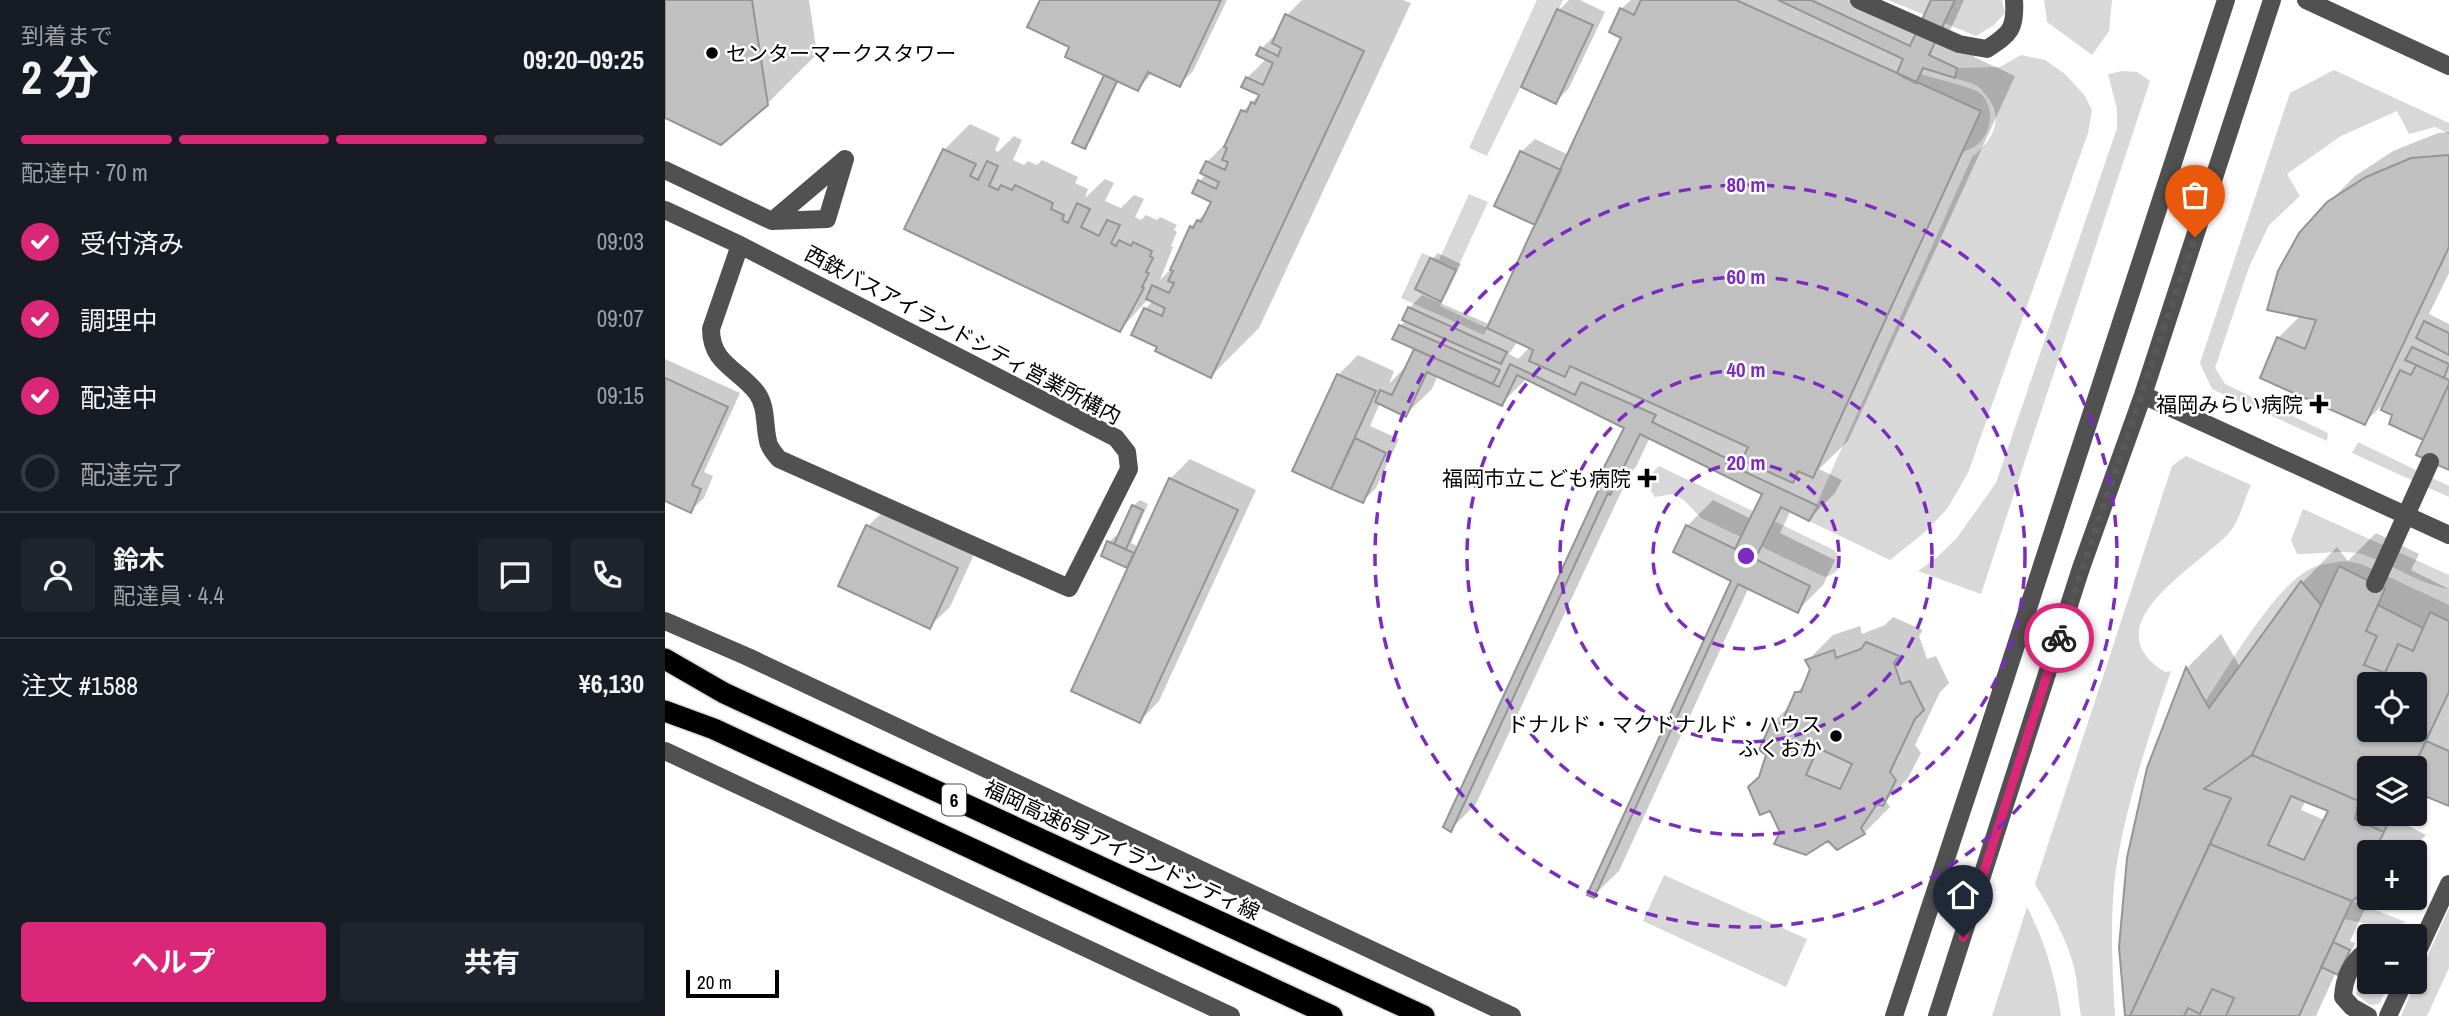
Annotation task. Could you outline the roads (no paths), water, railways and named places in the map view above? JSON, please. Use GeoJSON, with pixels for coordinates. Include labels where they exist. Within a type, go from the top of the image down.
{"type":"FeatureCollection","features":[{"type":"Feature","properties":{"kind":"highway","name":"福岡高速6号アイランドシティ線"},"geometry":{"type":"LineString","coordinates":[[665,659],[724,693],[1424,1016]]}},
{"type":"Feature","properties":{"kind":"highway","name":"6"},"geometry":{"type":"LineString","coordinates":[[665,711],[714,729],[1332,1016]]}},
{"type":"Feature","properties":{"kind":"street"},"geometry":{"type":"LineString","coordinates":[[1860,0],[1959,44],[1987,49],[2007,36],[2015,17],[2014,0]]}},
{"type":"Feature","properties":{"kind":"street"},"geometry":{"type":"LineString","coordinates":[[1894,1016],[2013,662],[2104,370],[2226,0]]}},
{"type":"Feature","properties":{"kind":"street"},"geometry":{"type":"LineString","coordinates":[[1937,1016],[2081,568],[2143,395],[2273,0]]}},
{"type":"Feature","properties":{"kind":"street"},"geometry":{"type":"LineString","coordinates":[[2305,0],[2449,66]]}},
{"type":"Feature","properties":{"kind":"street"},"geometry":{"type":"LineString","coordinates":[[665,170],[772,221]]}},
{"type":"Feature","properties":{"kind":"street","name":"西鉄バスアイランドシティ営業所構内"},"geometry":{"type":"LineString","coordinates":[[665,210],[740,245],[1116,438],[1127,452],[1129,469],[1069,588],[779,459],[768,444],[763,407],[757,394],[715,351],[711,341],[711,329],[740,245]]}},
{"type":"Feature","properties":{"kind":"street"},"geometry":{"type":"LineString","coordinates":[[2143,395],[2449,536]]}},
{"type":"Feature","properties":{"kind":"street"},"geometry":{"type":"LineString","coordinates":[[2375,584],[2430,462]]}},
{"type":"Feature","properties":{"kind":"street"},"geometry":{"type":"LineString","coordinates":[[665,621],[761,663],[1512,1016]]}},
{"type":"Feature","properties":{"kind":"street"},"geometry":{"type":"LineString","coordinates":[[665,751],[1231,1016]]}},
{"type":"Feature","properties":{"kind":"street"},"geometry":{"type":"LineString","coordinates":[[2427,931],[2449,884]]}},
{"type":"Feature","properties":{"kind":"street"},"geometry":{"type":"LineString","coordinates":[[2357,958],[2344,984],[2343,997],[2352,1007],[2368,1016]]}},
{"type":"Feature","properties":{"kind":"street"},"geometry":{"type":"LineString","coordinates":[[2388,1016],[2398,994]]}},
{"type":"Feature","properties":{"kind":"place","name":"センターマークスタワー"},"geometry":{"type":"Point","coordinates":[712,53]}},
{"type":"Feature","properties":{"kind":"place","name":"福岡みらい病院"},"geometry":{"type":"Point","coordinates":[2319,404]}},
{"type":"Feature","properties":{"kind":"place","name":"福岡市立こども病院"},"geometry":{"type":"Point","coordinates":[1647,478]}},
{"type":"Feature","properties":{"kind":"place","name":"ドナルド・マクドナルド・ハウス ふくおか"},"geometry":{"type":"Point","coordinates":[1836,736]}}]}
